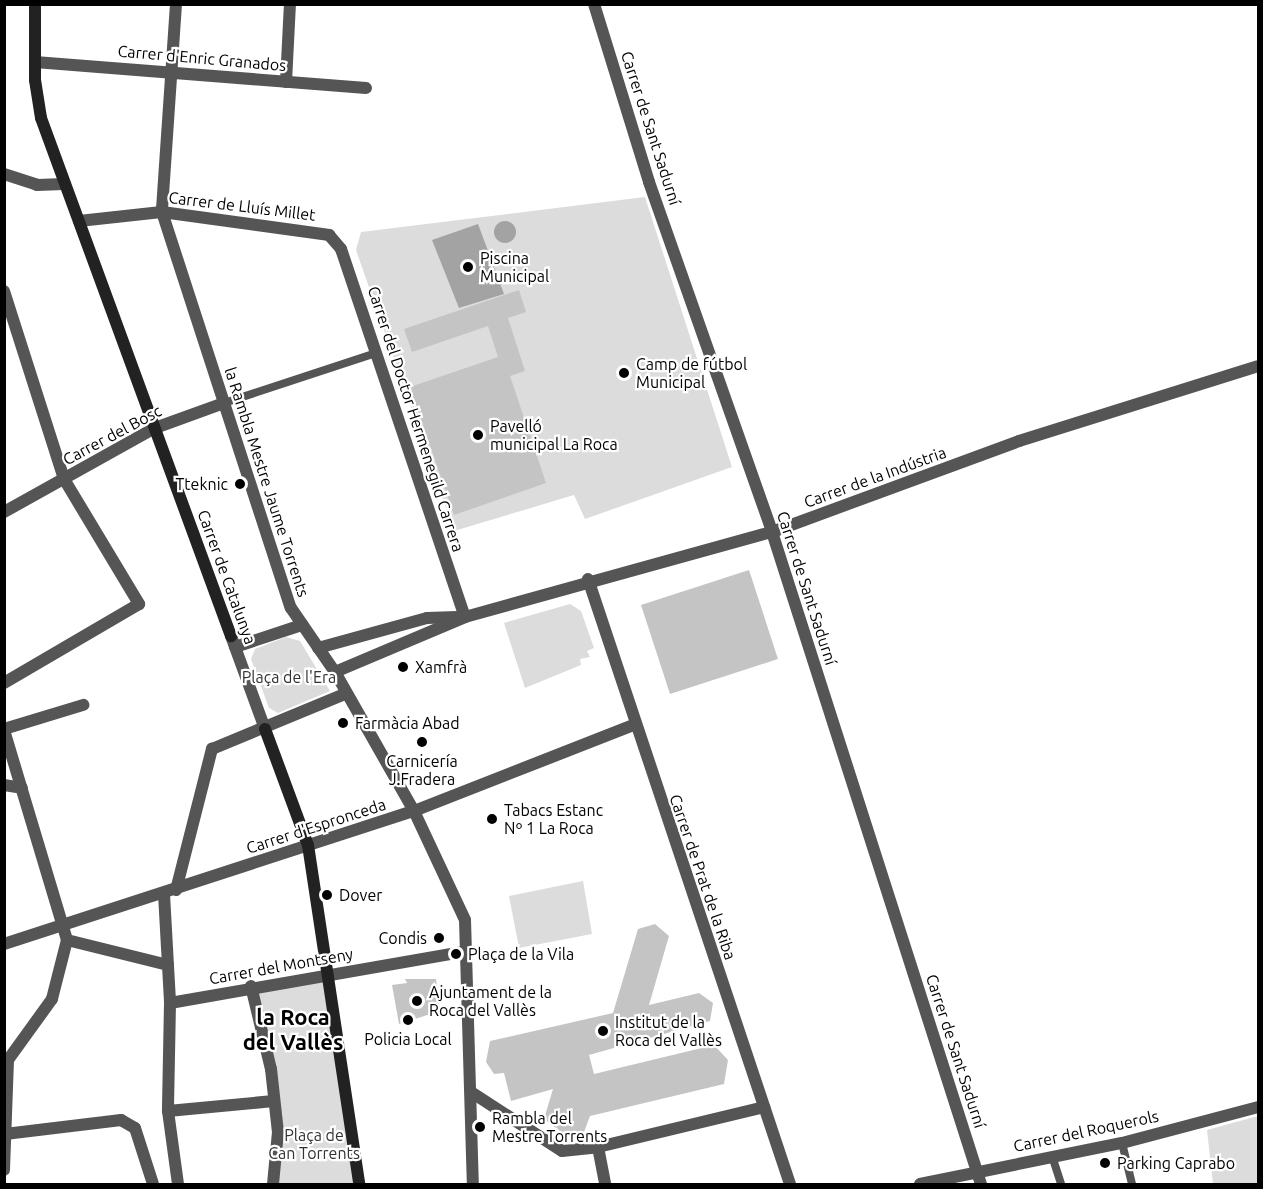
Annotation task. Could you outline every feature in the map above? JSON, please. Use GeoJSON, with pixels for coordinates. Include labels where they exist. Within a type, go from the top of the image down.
{"type":"FeatureCollection","features":[{"type":"Feature","properties":{"kind":"street","name":"Carrer de Catalunya"},"geometry":{"type":"LineString","coordinates":[[35,4],[35,62],[41,118],[308,845],[359,1185]]}},
{"type":"Feature","properties":{"kind":"street","name":"la Rambla Mestre Jaume Torrents"},"geometry":{"type":"LineString","coordinates":[[176,4],[162,212],[291,608],[335,672],[345,694],[414,811],[465,921],[469,951],[473,1185]]}},
{"type":"Feature","properties":{"kind":"street"},"geometry":{"type":"LineString","coordinates":[[286,82],[290,4]]}},
{"type":"Feature","properties":{"kind":"street","name":"Carrer de Sant Sadurní"},"geometry":{"type":"LineString","coordinates":[[594,4],[649,182],[772,532],[981,1185]]}},
{"type":"Feature","properties":{"kind":"street","name":"Carrer d'Enric Granados"},"geometry":{"type":"LineString","coordinates":[[35,62],[366,88]]}},
{"type":"Feature","properties":{"kind":"street"},"geometry":{"type":"LineString","coordinates":[[6,178],[37,185],[64,184]]}},
{"type":"Feature","properties":{"kind":"street","name":"Carrer de Lluís Millet"},"geometry":{"type":"LineString","coordinates":[[79,221],[162,212],[329,235]]}},
{"type":"Feature","properties":{"kind":"street","name":"Carrer del Doctor Hermenegild Carrera"},"geometry":{"type":"LineString","coordinates":[[329,235],[341,249],[465,617]]}},
{"type":"Feature","properties":{"kind":"street"},"geometry":{"type":"LineString","coordinates":[[4,291],[64,480],[139,604],[4,683]]}},
{"type":"Feature","properties":{"kind":"street","name":"Carrer de la Indústria"},"geometry":{"type":"LineString","coordinates":[[335,672],[465,617],[588,579],[772,532],[1019,441],[1258,366]]}},
{"type":"Feature","properties":{"kind":"street","name":"Carrer del Bosc"},"geometry":{"type":"LineString","coordinates":[[4,512],[155,428],[224,404]]}},
{"type":"Feature","properties":{"kind":"street","name":"Carrer de Prat de la Riba"},"geometry":{"type":"LineString","coordinates":[[588,579],[634,725],[790,1185]]}},
{"type":"Feature","properties":{"kind":"street","name":"Carrer de la Indústria"},"geometry":{"type":"LineString","coordinates":[[318,648],[427,618],[465,617]]}},
{"type":"Feature","properties":{"kind":"street"},"geometry":{"type":"LineString","coordinates":[[233,642],[302,625]]}},
{"type":"Feature","properties":{"kind":"street"},"geometry":{"type":"LineString","coordinates":[[178,1185],[168,1112],[170,892],[212,748],[265,729],[345,694]]}},
{"type":"Feature","properties":{"kind":"street"},"geometry":{"type":"LineString","coordinates":[[4,1170],[6,1061],[52,999],[67,940],[4,730],[83,705]]}},
{"type":"Feature","properties":{"kind":"street","name":"Carrer d'Espronceda"},"geometry":{"type":"LineString","coordinates":[[4,944],[414,811],[634,725]]}},
{"type":"Feature","properties":{"kind":"street"},"geometry":{"type":"LineString","coordinates":[[4,785],[22,788]]}},
{"type":"Feature","properties":{"kind":"street"},"geometry":{"type":"LineString","coordinates":[[67,940],[168,965]]}},
{"type":"Feature","properties":{"kind":"street","name":"Carrer del Montseny"},"geometry":{"type":"LineString","coordinates":[[170,1003],[251,986],[469,951]]}},
{"type":"Feature","properties":{"kind":"street"},"geometry":{"type":"LineString","coordinates":[[251,986],[278,1132],[273,1185]]}},
{"type":"Feature","properties":{"kind":"street"},"geometry":{"type":"LineString","coordinates":[[471,1092],[562,1151],[598,1148],[764,1107]]}},
{"type":"Feature","properties":{"kind":"street"},"geometry":{"type":"LineString","coordinates":[[168,1112],[274,1101]]}},
{"type":"Feature","properties":{"kind":"street","name":"Carrer del Roquerols"},"geometry":{"type":"LineString","coordinates":[[920,1185],[977,1171],[1122,1143],[1258,1107]]}},
{"type":"Feature","properties":{"kind":"street"},"geometry":{"type":"LineString","coordinates":[[5,1134],[121,1120],[135,1128],[153,1185]]}},
{"type":"Feature","properties":{"kind":"street"},"geometry":{"type":"LineString","coordinates":[[598,1148],[605,1185]]}},
{"type":"Feature","properties":{"kind":"lane","name":"Carrer del Bosc"},"geometry":{"type":"LineString","coordinates":[[224,404],[376,353]]}},
{"type":"Feature","properties":{"kind":"lane"},"geometry":{"type":"LineString","coordinates":[[1122,1143],[1132,1185]]}},
{"type":"Feature","properties":{"kind":"lane"},"geometry":{"type":"LineString","coordinates":[[1052,1156],[1060,1185]]}},
{"type":"Feature","properties":{"kind":"green space"},"geometry":{"type":"Polygon","coordinates":[[[645,197],[732,467],[585,519],[574,495],[454,531],[356,250],[361,232],[645,197]]]}},
{"type":"Feature","properties":{"kind":"green space"},"geometry":{"type":"Polygon","coordinates":[[[570,604],[581,611],[594,648],[587,651],[590,657],[580,659],[581,665],[525,688],[504,623],[570,604]]]}},
{"type":"Feature","properties":{"kind":"green space","name":"Plaça de l'Era"},"geometry":{"type":"Polygon","coordinates":[[[286,637],[300,641],[330,691],[278,713],[269,708],[251,659],[255,649],[286,637]]]}},
{"type":"Feature","properties":{"kind":"green space"},"geometry":{"type":"Polygon","coordinates":[[[583,881],[592,934],[519,948],[509,896],[583,881]]]}},
{"type":"Feature","properties":{"kind":"green space","name":"Plaça de Can Torrents"},"geometry":{"type":"Polygon","coordinates":[[[326,978],[356,1184],[273,1184],[278,1132],[256,988],[326,978]]]}},
{"type":"Feature","properties":{"kind":"green space"},"geometry":{"type":"Polygon","coordinates":[[[1258,1116],[1258,1184],[1213,1184],[1207,1130],[1258,1116]]]}},
{"type":"Feature","properties":{"kind":"shaded area"},"geometry":{"type":"Polygon","coordinates":[[[505,221],[513,224],[516,232],[513,240],[505,243],[497,240],[494,232],[497,224],[505,221]]]}},
{"type":"Feature","properties":{"kind":"shaded area","name":"Piscina Municipal"},"geometry":{"type":"Polygon","coordinates":[[[478,224],[504,294],[459,308],[432,240],[478,224]]]}},
{"type":"Feature","properties":{"kind":"building","name":"Pavelló municipal La Roca"},"geometry":{"type":"Polygon","coordinates":[[[519,290],[526,312],[508,318],[525,371],[510,376],[546,483],[454,515],[410,387],[498,357],[488,326],[412,352],[404,329],[519,290]]]}},
{"type":"Feature","properties":{"kind":"building"},"geometry":{"type":"Polygon","coordinates":[[[749,570],[778,659],[670,694],[641,605],[749,570]]]}},
{"type":"Feature","properties":{"kind":"building","name":"Institut de la Roca del Vallès"},"geometry":{"type":"Polygon","coordinates":[[[655,924],[669,936],[649,1005],[699,993],[713,1003],[710,1021],[589,1055],[594,1074],[714,1045],[728,1060],[724,1084],[590,1116],[584,1132],[564,1134],[544,1119],[553,1089],[511,1101],[504,1073],[494,1074],[486,1062],[490,1041],[613,1013],[638,929],[655,924]]]}},
{"type":"Feature","properties":{"kind":"building","name":"Ajuntament de la Roca del Vallès"},"geometry":{"type":"Polygon","coordinates":[[[405,979],[436,979],[440,1011],[399,1024],[392,985],[407,983],[405,979]]]}},
{"type":"Feature","properties":{"kind":"place","name":"Piscina Municipal"},"geometry":{"type":"Point","coordinates":[468,267]}},
{"type":"Feature","properties":{"kind":"place","name":"Camp de fútbol Municipal"},"geometry":{"type":"Point","coordinates":[624,373]}},
{"type":"Feature","properties":{"kind":"place","name":"Pavelló municipal La Roca"},"geometry":{"type":"Point","coordinates":[478,435]}},
{"type":"Feature","properties":{"kind":"place","name":"Tteknic"},"geometry":{"type":"Point","coordinates":[240,484]}},
{"type":"Feature","properties":{"kind":"place","name":"Xamfrà"},"geometry":{"type":"Point","coordinates":[403,667]}},
{"type":"Feature","properties":{"kind":"place","name":"Farmàcia Abad"},"geometry":{"type":"Point","coordinates":[343,723]}},
{"type":"Feature","properties":{"kind":"place","name":"Carnicería J.Fradera"},"geometry":{"type":"Point","coordinates":[422,742]}},
{"type":"Feature","properties":{"kind":"place","name":"Tabacs Estanc Nº 1 La Roca"},"geometry":{"type":"Point","coordinates":[492,819]}},
{"type":"Feature","properties":{"kind":"place","name":"Dover"},"geometry":{"type":"Point","coordinates":[327,895]}},
{"type":"Feature","properties":{"kind":"place","name":"Condis"},"geometry":{"type":"Point","coordinates":[439,938]}},
{"type":"Feature","properties":{"kind":"place","name":"Plaça de la Vila"},"geometry":{"type":"Point","coordinates":[456,954]}},
{"type":"Feature","properties":{"kind":"place","name":"Ajuntament de la Roca del Vallès"},"geometry":{"type":"Point","coordinates":[417,1001]}},
{"type":"Feature","properties":{"kind":"place","name":"Policia Local"},"geometry":{"type":"Point","coordinates":[408,1020]}},
{"type":"Feature","properties":{"kind":"place","name":"Institut de la Roca del Vallès"},"geometry":{"type":"Point","coordinates":[603,1031]}},
{"type":"Feature","properties":{"kind":"place","name":"Rambla del Mestre Torrents"},"geometry":{"type":"Point","coordinates":[480,1127]}},
{"type":"Feature","properties":{"kind":"place","name":"Parking Caprabo"},"geometry":{"type":"Point","coordinates":[1105,1163]}},
{"type":"Feature","properties":{"kind":"district","name":"la Roca del Vallès"},"geometry":{"type":"Point","coordinates":[293,1028]}}]}
